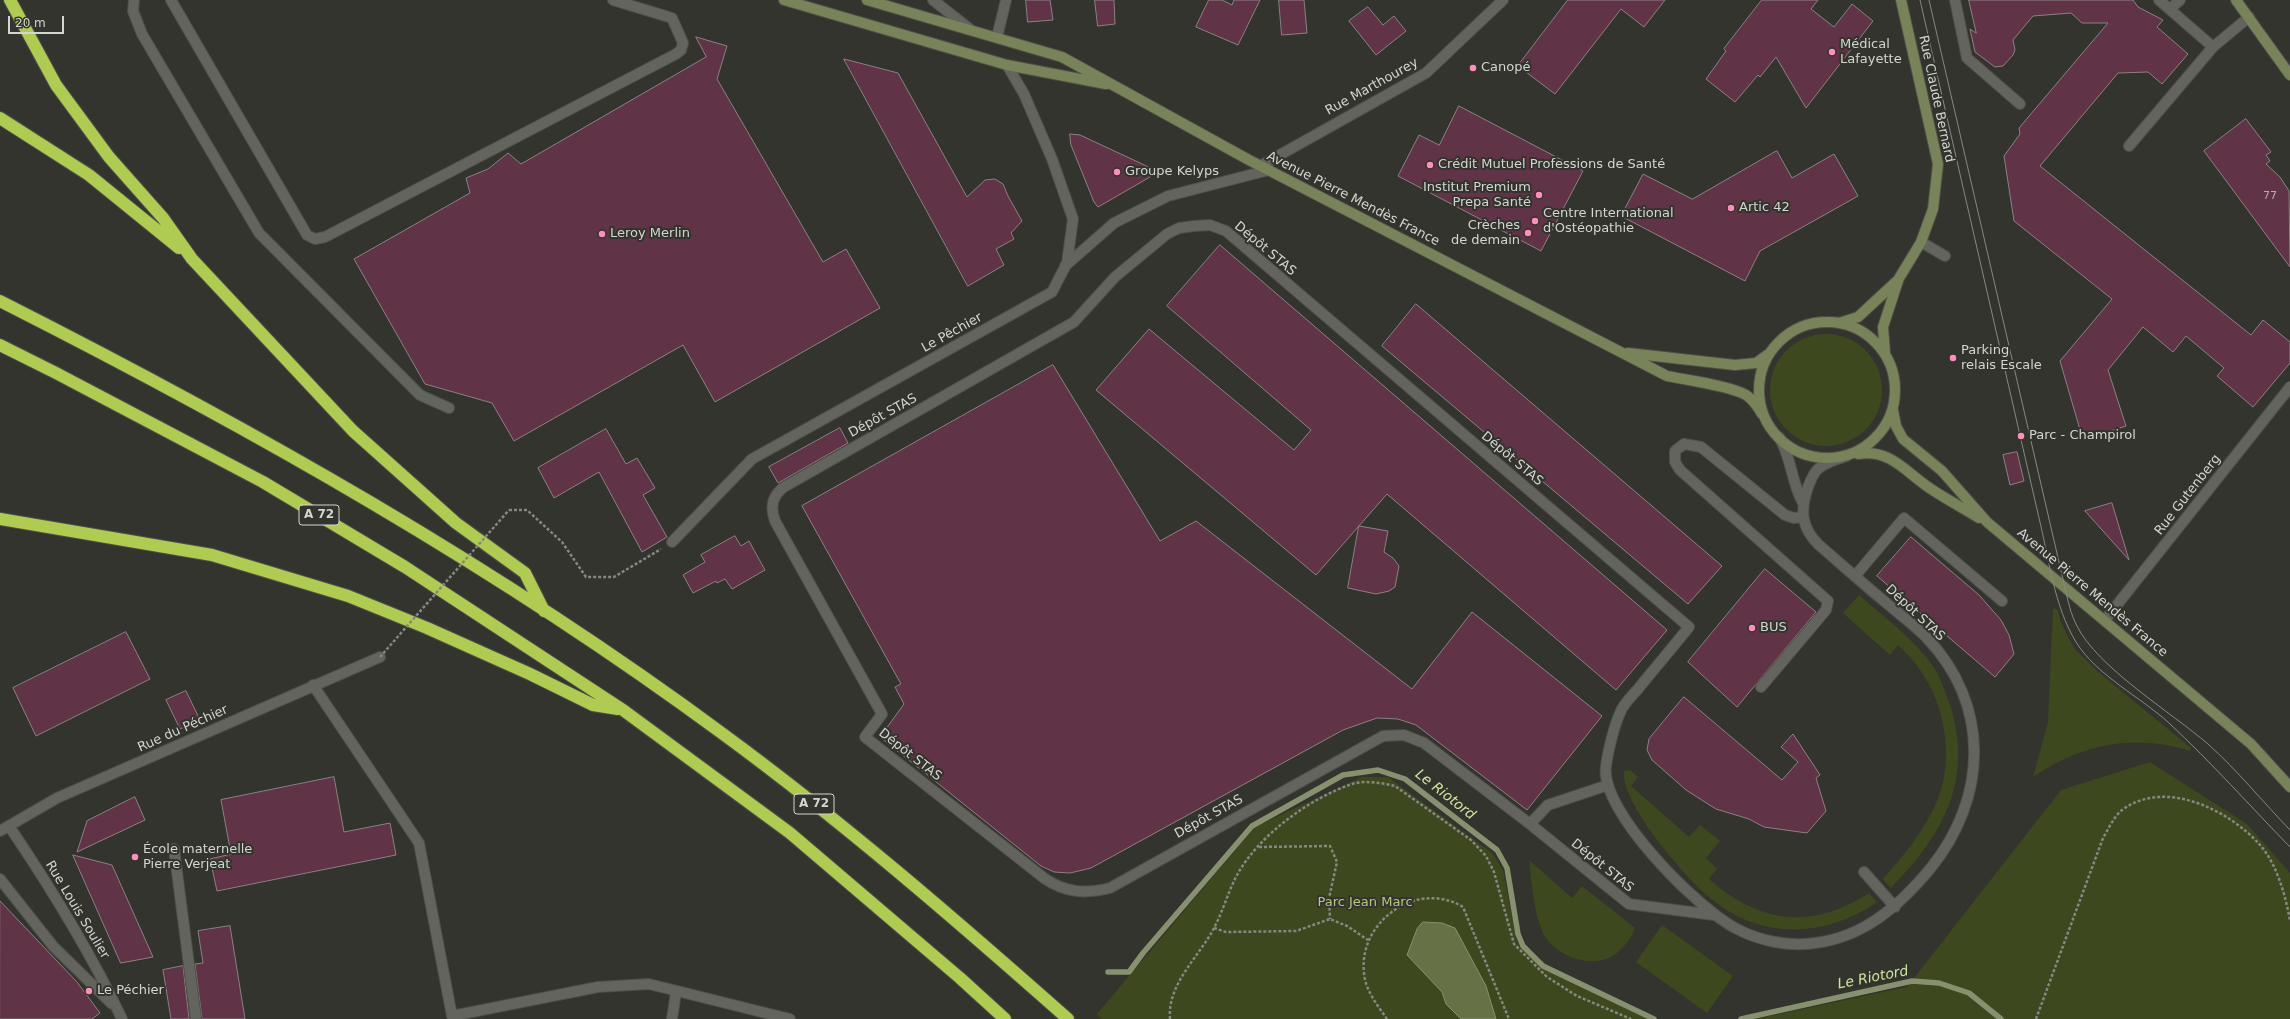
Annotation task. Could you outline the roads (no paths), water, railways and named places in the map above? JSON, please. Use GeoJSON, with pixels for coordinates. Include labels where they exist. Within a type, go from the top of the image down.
{"type":"FeatureCollection","features":[{"type":"Feature","properties":{"kind":"highway"},"geometry":{"type":"LineString","coordinates":[[10,0],[56,85],[109,157],[163,218],[192,259]]}},
{"type":"Feature","properties":{"kind":"highway"},"geometry":{"type":"LineString","coordinates":[[0,118],[89,174],[192,259],[353,431],[456,524],[525,573],[544,611]]}},
{"type":"Feature","properties":{"kind":"highway","name":"A 72"},"geometry":{"type":"LineString","coordinates":[[0,301],[272,445],[423,534],[640,674],[717,730],[833,819],[924,893],[1068,1019]]}},
{"type":"Feature","properties":{"kind":"highway","name":"A 72"},"geometry":{"type":"LineString","coordinates":[[0,345],[263,482],[405,567],[623,710],[790,834],[960,978],[1005,1019]]}},
{"type":"Feature","properties":{"kind":"highway"},"geometry":{"type":"LineString","coordinates":[[0,519],[212,555],[348,596],[427,628],[530,674],[593,705],[623,710]]}},
{"type":"Feature","properties":{"kind":"main road"},"geometry":{"type":"LineString","coordinates":[[18,0],[25,28]]}},
{"type":"Feature","properties":{"kind":"main road","name":"Avenue Pierre Mendès France"},"geometry":{"type":"LineString","coordinates":[[784,0],[1007,65],[1116,86]]}},
{"type":"Feature","properties":{"kind":"main road","name":"Avenue Pierre Mendès France"},"geometry":{"type":"LineString","coordinates":[[867,0],[1062,57],[1265,168],[1624,352],[1667,376],[1739,391],[1752,400],[1762,414]]}},
{"type":"Feature","properties":{"kind":"main road","name":"Rue Claude Bernard"},"geometry":{"type":"LineString","coordinates":[[1830,324],[1858,317],[1898,280],[1921,242],[1934,209],[1938,164],[1901,0]]}},
{"type":"Feature","properties":{"kind":"main road"},"geometry":{"type":"LineString","coordinates":[[2238,1],[2290,75]]}},
{"type":"Feature","properties":{"kind":"main road"},"geometry":{"type":"LineString","coordinates":[[1850,455],[1865,448],[1880,435],[1893,410],[1895,389],[1886,355],[1883,327],[1898,280]]}},
{"type":"Feature","properties":{"kind":"main road"},"geometry":{"type":"LineString","coordinates":[[1886,355],[1879,346],[1862,332],[1844,325],[1819,323],[1796,330],[1786,337],[1771,352],[1764,362],[1759,383],[1762,414],[1779,437],[1790,446],[1810,455],[1826,458],[1873,453],[1896,460],[1929,488],[1987,522]]}},
{"type":"Feature","properties":{"kind":"main road","name":"Avenue Pierre Mendès France"},"geometry":{"type":"LineString","coordinates":[[1624,352],[1735,365],[1756,363],[1771,352]]}},
{"type":"Feature","properties":{"kind":"main road","name":"Avenue Pierre Mendès France"},"geometry":{"type":"LineString","coordinates":[[1893,410],[1896,426],[1904,439],[1942,471],[1987,522],[2251,744],[2290,787]]}},
{"type":"Feature","properties":{"kind":"street"},"geometry":{"type":"LineString","coordinates":[[134,0],[133,11],[142,34],[259,233],[420,395],[449,408]]}},
{"type":"Feature","properties":{"kind":"street"},"geometry":{"type":"LineString","coordinates":[[171,0],[307,235],[315,240],[325,237],[663,61],[681,50],[683,43],[672,18],[614,0]]}},
{"type":"Feature","properties":{"kind":"street"},"geometry":{"type":"LineString","coordinates":[[933,0],[971,30]]}},
{"type":"Feature","properties":{"kind":"street"},"geometry":{"type":"LineString","coordinates":[[997,37],[1006,0]]}},
{"type":"Feature","properties":{"kind":"street","name":"Rue Marthourey"},"geometry":{"type":"LineString","coordinates":[[1065,267],[1114,223],[1168,196],[1265,168],[1426,73],[1503,0]]}},
{"type":"Feature","properties":{"kind":"street"},"geometry":{"type":"LineString","coordinates":[[1955,0],[1967,58],[2020,104]]}},
{"type":"Feature","properties":{"kind":"street"},"geometry":{"type":"LineString","coordinates":[[2159,0],[2213,47]]}},
{"type":"Feature","properties":{"kind":"street"},"geometry":{"type":"LineString","coordinates":[[2170,9],[2180,0]]}},
{"type":"Feature","properties":{"kind":"street"},"geometry":{"type":"LineString","coordinates":[[2129,146],[2213,47],[2249,17]]}},
{"type":"Feature","properties":{"kind":"street","name":"Le Pêchier"},"geometry":{"type":"LineString","coordinates":[[672,542],[752,458],[1052,292],[1065,267],[1073,219],[1024,94],[1007,65]]}},
{"type":"Feature","properties":{"kind":"street","name":"Dépôt STAS"},"geometry":{"type":"LineString","coordinates":[[1714,914],[1629,904],[1530,824],[1424,742],[1415,737],[1392,735],[1374,741],[1110,888],[1086,892],[1075,892],[1054,885],[865,737],[882,714],[775,521],[772,514],[773,499],[784,487],[1074,322],[1115,277],[1166,234],[1179,228],[1210,225],[1226,231],[1689,627],[1620,711],[1606,767],[1608,785],[1628,821],[1650,852],[1682,888],[1714,914],[1736,929],[1757,938],[1797,944],[1815,943],[1848,935],[1881,918],[1895,907],[1933,865],[1960,821],[1972,783],[1975,751],[1974,737],[1960,689],[1944,659],[1925,636],[1814,540],[1807,530],[1803,517]]}},
{"type":"Feature","properties":{"kind":"street"},"geometry":{"type":"LineString","coordinates":[[1921,242],[1945,256]]}},
{"type":"Feature","properties":{"kind":"street","name":"Rue Gutenberg"},"geometry":{"type":"LineString","coordinates":[[2105,620],[2290,387]]}},
{"type":"Feature","properties":{"kind":"street"},"geometry":{"type":"LineString","coordinates":[[1779,437],[1785,447],[1796,490],[1803,503]]}},
{"type":"Feature","properties":{"kind":"street"},"geometry":{"type":"LineString","coordinates":[[1761,687],[1826,610],[1828,601],[1680,470],[1675,462],[1675,451],[1684,444],[1701,447],[1785,515],[1794,518],[1803,517],[1803,503],[1813,475],[1818,469],[1850,455]]}},
{"type":"Feature","properties":{"kind":"street"},"geometry":{"type":"LineString","coordinates":[[1855,576],[1904,518],[2002,601]]}},
{"type":"Feature","properties":{"kind":"street","name":"Rue du Péchier"},"geometry":{"type":"LineString","coordinates":[[0,831],[57,798],[380,656]]}},
{"type":"Feature","properties":{"kind":"street"},"geometry":{"type":"LineString","coordinates":[[313,685],[419,843],[452,1016],[598,987],[649,984],[676,992],[790,1019]]}},
{"type":"Feature","properties":{"kind":"street"},"geometry":{"type":"LineString","coordinates":[[1530,824],[1548,805],[1608,785]]}},
{"type":"Feature","properties":{"kind":"street","name":"Rue Louis Soulier"},"geometry":{"type":"LineString","coordinates":[[9,826],[60,902],[91,957],[120,1015]]}},
{"type":"Feature","properties":{"kind":"street"},"geometry":{"type":"LineString","coordinates":[[174,849],[196,1019]]}},
{"type":"Feature","properties":{"kind":"street"},"geometry":{"type":"LineString","coordinates":[[1864,872],[1895,907]]}},
{"type":"Feature","properties":{"kind":"street","name":"Rue Louis Soulier"},"geometry":{"type":"LineString","coordinates":[[0,880],[53,946],[120,1015]]}},
{"type":"Feature","properties":{"kind":"street"},"geometry":{"type":"LineString","coordinates":[[672,1019],[676,992]]}},
{"type":"Feature","properties":{"kind":"waterway","name":"Le Riotord"},"geometry":{"type":"LineString","coordinates":[[1108,972],[1129,972],[1143,953],[1252,826],[1343,775],[1378,770],[1405,779],[1497,850],[1507,868],[1518,934],[1523,946],[1543,966],[1654,1019]]}},
{"type":"Feature","properties":{"kind":"waterway","name":"Le Riotord"},"geometry":{"type":"LineString","coordinates":[[1741,1019],[1912,981],[1939,983],[1969,993],[2001,1019]]}},
{"type":"Feature","properties":{"kind":"tram line"},"geometry":{"type":"LineString","coordinates":[[1920,0],[2053,582],[2062,613],[2076,642],[2095,665],[2107,676],[2169,723],[2216,769],[2290,847]]}},
{"type":"Feature","properties":{"kind":"tram line"},"geometry":{"type":"LineString","coordinates":[[1929,0],[2066,593],[2075,622],[2087,642],[2101,657],[2136,689],[2193,732],[2219,754],[2290,830]]}},
{"type":"Feature","properties":{"kind":"place","name":"Médical Lafayette"},"geometry":{"type":"Point","coordinates":[1832,52]}},
{"type":"Feature","properties":{"kind":"place","name":"Canopé"},"geometry":{"type":"Point","coordinates":[1473,68]}},
{"type":"Feature","properties":{"kind":"place","name":"Crédit Mutuel Professions de Santé"},"geometry":{"type":"Point","coordinates":[1430,165]}},
{"type":"Feature","properties":{"kind":"place","name":"Groupe Kelyps"},"geometry":{"type":"Point","coordinates":[1117,172]}},
{"type":"Feature","properties":{"kind":"place","name":"Institut Premium Prepa Santé"},"geometry":{"type":"Point","coordinates":[1539,195]}},
{"type":"Feature","properties":{"kind":"place","name":"Artic 42"},"geometry":{"type":"Point","coordinates":[1731,208]}},
{"type":"Feature","properties":{"kind":"place","name":"Centre International d'Ostéopathie"},"geometry":{"type":"Point","coordinates":[1535,221]}},
{"type":"Feature","properties":{"kind":"place","name":"Crèches de demain"},"geometry":{"type":"Point","coordinates":[1528,233]}},
{"type":"Feature","properties":{"kind":"place","name":"Leroy Merlin"},"geometry":{"type":"Point","coordinates":[602,234]}},
{"type":"Feature","properties":{"kind":"place","name":"Parking relais Escale"},"geometry":{"type":"Point","coordinates":[1953,358]}},
{"type":"Feature","properties":{"kind":"place","name":"Parc - Champirol"},"geometry":{"type":"Point","coordinates":[2021,436]}},
{"type":"Feature","properties":{"kind":"place","name":"BUS"},"geometry":{"type":"Point","coordinates":[1752,628]}},
{"type":"Feature","properties":{"kind":"place","name":"École maternelle Pierre Verjeat"},"geometry":{"type":"Point","coordinates":[135,857]}},
{"type":"Feature","properties":{"kind":"place","name":"Le Péchier"},"geometry":{"type":"Point","coordinates":[89,991]}},
{"type":"Feature","properties":{"kind":"park label","name":"Parc Jean Marc"},"geometry":{"type":"Point","coordinates":[1365,903]}}]}
